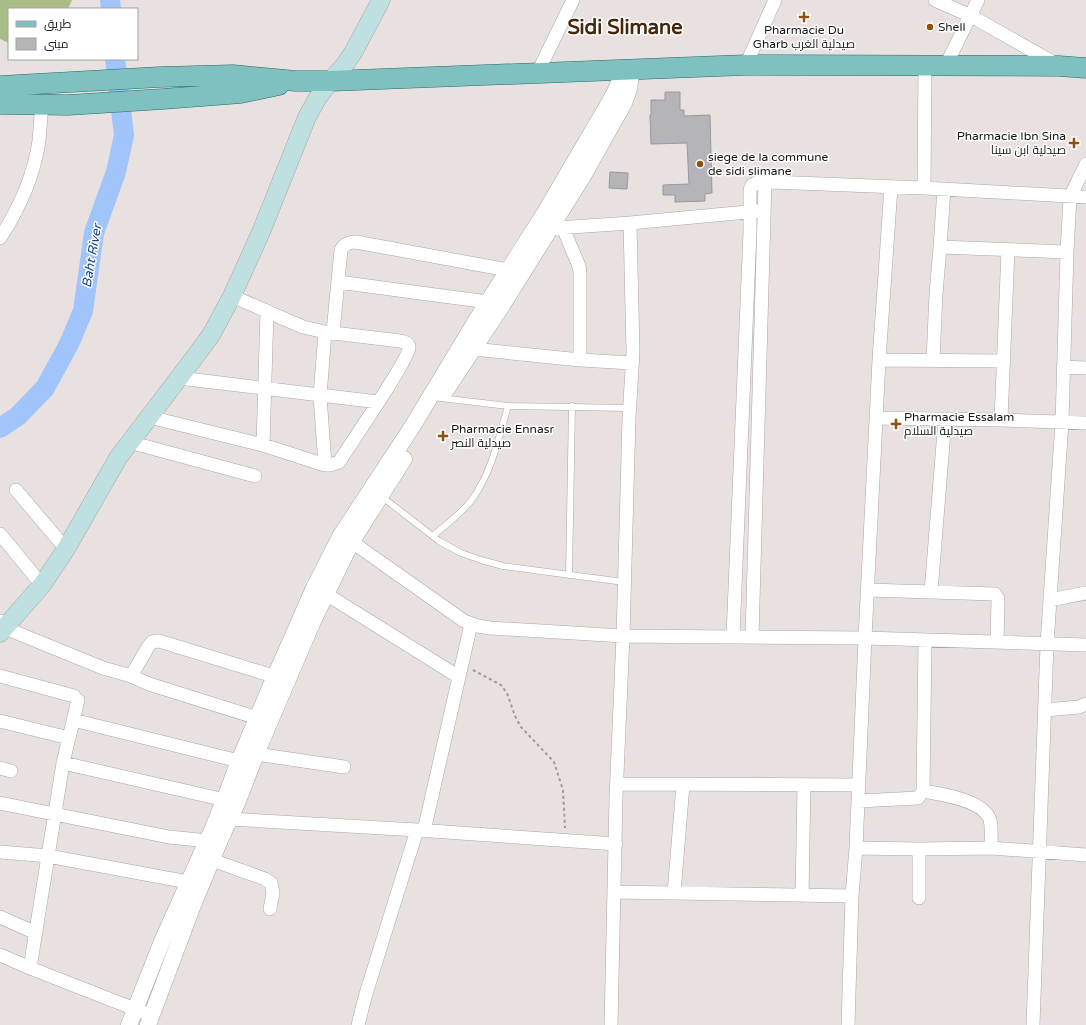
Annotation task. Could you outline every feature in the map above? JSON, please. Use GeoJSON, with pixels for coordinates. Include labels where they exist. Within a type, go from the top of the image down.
{"type":"FeatureCollection","features":[{"type":"Feature","properties":{"kind":"main road"},"geometry":{"type":"LineString","coordinates":[[2,627],[42,585],[66,549],[118,458],[211,335],[232,296],[261,232],[307,117],[317,99],[330,81],[344,66],[354,51],[381,0]]}},
{"type":"Feature","properties":{"kind":"main road"},"geometry":{"type":"LineString","coordinates":[[0,86],[233,74],[296,81],[330,81],[746,65],[1060,66],[1086,68]]}},
{"type":"Feature","properties":{"kind":"main road"},"geometry":{"type":"LineString","coordinates":[[0,104],[68,105],[241,93],[296,81]]}},
{"type":"Feature","properties":{"kind":"street"},"geometry":{"type":"LineString","coordinates":[[537,74],[573,0]]}},
{"type":"Feature","properties":{"kind":"street"},"geometry":{"type":"LineString","coordinates":[[746,65],[775,0]]}},
{"type":"Feature","properties":{"kind":"street"},"geometry":{"type":"LineString","coordinates":[[935,0],[971,16],[1060,66]]}},
{"type":"Feature","properties":{"kind":"street"},"geometry":{"type":"LineString","coordinates":[[946,65],[978,0]]}},
{"type":"Feature","properties":{"kind":"street"},"geometry":{"type":"LineString","coordinates":[[924,188],[925,65]]}},
{"type":"Feature","properties":{"kind":"street"},"geometry":{"type":"LineString","coordinates":[[224,817],[225,800],[239,761],[264,720],[308,618],[347,538],[412,427],[473,349],[549,228],[618,85],[627,70]]}},
{"type":"Feature","properties":{"kind":"street"},"geometry":{"type":"LineString","coordinates":[[0,238],[14,213],[29,180],[38,142],[42,104]]}},
{"type":"Feature","properties":{"kind":"street"},"geometry":{"type":"LineString","coordinates":[[1033,1025],[1047,644],[1062,422],[1066,252],[1070,197],[1086,164]]}},
{"type":"Feature","properties":{"kind":"street"},"geometry":{"type":"LineString","coordinates":[[733,636],[751,187],[755,183],[765,182],[924,188],[1086,197]]}},
{"type":"Feature","properties":{"kind":"street"},"geometry":{"type":"LineString","coordinates":[[752,637],[765,182]]}},
{"type":"Feature","properties":{"kind":"street"},"geometry":{"type":"LineString","coordinates":[[848,1025],[852,896],[856,848],[876,418],[891,187]]}},
{"type":"Feature","properties":{"kind":"street"},"geometry":{"type":"LineString","coordinates":[[933,360],[936,294],[944,189]]}},
{"type":"Feature","properties":{"kind":"street"},"geometry":{"type":"LineString","coordinates":[[308,618],[326,594],[347,538],[381,496],[488,302],[508,270],[549,228],[630,223],[764,210]]}},
{"type":"Feature","properties":{"kind":"street"},"geometry":{"type":"LineString","coordinates":[[611,1025],[617,784],[623,636],[629,408],[632,363],[630,223]]}},
{"type":"Feature","properties":{"kind":"street"},"geometry":{"type":"LineString","coordinates":[[549,228],[579,266],[580,360]]}},
{"type":"Feature","properties":{"kind":"street"},"geometry":{"type":"LineString","coordinates":[[325,465],[320,396],[338,282],[341,250],[343,246],[352,242],[508,270]]}},
{"type":"Feature","properties":{"kind":"street"},"geometry":{"type":"LineString","coordinates":[[940,247],[1066,252]]}},
{"type":"Feature","properties":{"kind":"street"},"geometry":{"type":"LineString","coordinates":[[1001,420],[1008,250]]}},
{"type":"Feature","properties":{"kind":"street"},"geometry":{"type":"LineString","coordinates":[[748,275],[762,276]]}},
{"type":"Feature","properties":{"kind":"street"},"geometry":{"type":"LineString","coordinates":[[338,282],[488,302]]}},
{"type":"Feature","properties":{"kind":"street"},"geometry":{"type":"LineString","coordinates":[[149,417],[263,445],[330,466],[339,462],[403,362],[408,351],[408,345],[406,343],[396,340],[329,332],[303,326],[232,296]]}},
{"type":"Feature","properties":{"kind":"street"},"geometry":{"type":"LineString","coordinates":[[263,445],[267,311]]}},
{"type":"Feature","properties":{"kind":"street"},"geometry":{"type":"LineString","coordinates":[[473,349],[580,360],[632,363]]}},
{"type":"Feature","properties":{"kind":"street"},"geometry":{"type":"LineString","coordinates":[[879,360],[1004,361]]}},
{"type":"Feature","properties":{"kind":"street"},"geometry":{"type":"LineString","coordinates":[[1063,367],[1086,368]]}},
{"type":"Feature","properties":{"kind":"street"},"geometry":{"type":"LineString","coordinates":[[179,378],[378,402]]}},
{"type":"Feature","properties":{"kind":"street"},"geometry":{"type":"LineString","coordinates":[[743,407],[758,408]]}},
{"type":"Feature","properties":{"kind":"street"},"geometry":{"type":"LineString","coordinates":[[876,418],[1086,423]]}},
{"type":"Feature","properties":{"kind":"street"},"geometry":{"type":"LineString","coordinates":[[931,592],[945,419]]}},
{"type":"Feature","properties":{"kind":"street"},"geometry":{"type":"LineString","coordinates":[[129,442],[255,476]]}},
{"type":"Feature","properties":{"kind":"street"},"geometry":{"type":"LineString","coordinates":[[16,490],[66,549]]}},
{"type":"Feature","properties":{"kind":"street"},"geometry":{"type":"LineString","coordinates":[[0,534],[42,585]]}},
{"type":"Feature","properties":{"kind":"street"},"geometry":{"type":"LineString","coordinates":[[347,538],[471,624],[490,628],[623,636],[866,638],[1086,645]]}},
{"type":"Feature","properties":{"kind":"street"},"geometry":{"type":"LineString","coordinates":[[868,590],[995,594],[998,599],[997,642]]}},
{"type":"Feature","properties":{"kind":"street"},"geometry":{"type":"LineString","coordinates":[[1050,600],[1086,593]]}},
{"type":"Feature","properties":{"kind":"street"},"geometry":{"type":"LineString","coordinates":[[326,594],[460,670]]}},
{"type":"Feature","properties":{"kind":"street"},"geometry":{"type":"LineString","coordinates":[[358,1025],[365,997],[420,830],[471,624]]}},
{"type":"Feature","properties":{"kind":"street"},"geometry":{"type":"LineString","coordinates":[[2,627],[103,668],[264,720]]}},
{"type":"Feature","properties":{"kind":"street"},"geometry":{"type":"LineString","coordinates":[[858,801],[918,798],[923,790],[925,640]]}},
{"type":"Feature","properties":{"kind":"street"},"geometry":{"type":"LineString","coordinates":[[131,676],[152,642],[159,641],[282,678]]}},
{"type":"Feature","properties":{"kind":"street"},"geometry":{"type":"LineString","coordinates":[[0,676],[76,698],[73,720],[62,763],[30,968]]}},
{"type":"Feature","properties":{"kind":"street"},"geometry":{"type":"LineString","coordinates":[[1045,710],[1079,707],[1086,704]]}},
{"type":"Feature","properties":{"kind":"street"},"geometry":{"type":"LineString","coordinates":[[73,720],[239,761]]}},
{"type":"Feature","properties":{"kind":"street"},"geometry":{"type":"LineString","coordinates":[[129,1025],[163,939],[188,882],[212,843],[224,817],[238,802],[256,754],[264,720]]}},
{"type":"Feature","properties":{"kind":"street"},"geometry":{"type":"LineString","coordinates":[[0,721],[69,738]]}},
{"type":"Feature","properties":{"kind":"street"},"geometry":{"type":"LineString","coordinates":[[256,754],[344,767]]}},
{"type":"Feature","properties":{"kind":"street"},"geometry":{"type":"LineString","coordinates":[[62,763],[225,800]]}},
{"type":"Feature","properties":{"kind":"street"},"geometry":{"type":"LineString","coordinates":[[617,784],[859,785]]}},
{"type":"Feature","properties":{"kind":"street"},"geometry":{"type":"LineString","coordinates":[[674,893],[682,785]]}},
{"type":"Feature","properties":{"kind":"street"},"geometry":{"type":"LineString","coordinates":[[802,896],[804,785]]}},
{"type":"Feature","properties":{"kind":"street"},"geometry":{"type":"LineString","coordinates":[[923,790],[957,798],[982,808],[990,820],[991,848]]}},
{"type":"Feature","properties":{"kind":"street"},"geometry":{"type":"LineString","coordinates":[[0,803],[169,837],[212,843]]}},
{"type":"Feature","properties":{"kind":"street"},"geometry":{"type":"LineString","coordinates":[[224,817],[616,844]]}},
{"type":"Feature","properties":{"kind":"street"},"geometry":{"type":"LineString","coordinates":[[0,955],[136,1009],[150,1020],[193,905],[212,860],[212,843]]}},
{"type":"Feature","properties":{"kind":"street"},"geometry":{"type":"LineString","coordinates":[[856,848],[991,848],[1086,855]]}},
{"type":"Feature","properties":{"kind":"street"},"geometry":{"type":"LineString","coordinates":[[919,849],[919,898]]}},
{"type":"Feature","properties":{"kind":"street"},"geometry":{"type":"LineString","coordinates":[[0,852],[48,856],[188,882]]}},
{"type":"Feature","properties":{"kind":"street"},"geometry":{"type":"LineString","coordinates":[[212,860],[265,879],[271,883],[273,893],[270,909]]}},
{"type":"Feature","properties":{"kind":"street"},"geometry":{"type":"LineString","coordinates":[[614,892],[852,896]]}},
{"type":"Feature","properties":{"kind":"street"},"geometry":{"type":"LineString","coordinates":[[0,917],[36,933]]}},
{"type":"Feature","properties":{"kind":"lane"},"geometry":{"type":"LineString","coordinates":[[435,398],[508,406],[629,408]]}},
{"type":"Feature","properties":{"kind":"lane"},"geometry":{"type":"LineString","coordinates":[[433,536],[473,498],[484,479],[508,406]]}},
{"type":"Feature","properties":{"kind":"lane"},"geometry":{"type":"LineString","coordinates":[[569,575],[572,406]]}},
{"type":"Feature","properties":{"kind":"lane"},"geometry":{"type":"LineString","coordinates":[[381,496],[433,536],[461,553],[480,560],[502,566],[624,582]]}},
{"type":"Feature","properties":{"kind":"path"},"geometry":{"type":"LineString","coordinates":[[460,670],[501,685],[507,693],[515,716],[521,727],[554,762],[563,790],[565,840]]}},
{"type":"Feature","properties":{"kind":"green space"},"geometry":{"type":"Polygon","coordinates":[[[0,0],[72,0],[68,8],[8,8],[8,43],[0,39],[0,0]]]}},
{"type":"Feature","properties":{"kind":"building","name":"siege de la commune de sidi slimane"},"geometry":{"type":"Polygon","coordinates":[[[665,92],[680,92],[680,110],[684,110],[684,116],[710,115],[712,193],[705,194],[705,201],[675,202],[675,195],[663,195],[663,185],[689,184],[687,143],[651,144],[651,100],[665,100],[665,92]]]}},
{"type":"Feature","properties":{"kind":"building"},"geometry":{"type":"Polygon","coordinates":[[[610,172],[628,173],[627,189],[609,188],[610,172]]]}},
{"type":"Feature","properties":{"kind":"waterway","name":"Baht River"},"geometry":{"type":"LineString","coordinates":[[110,0],[111,8]]}},
{"type":"Feature","properties":{"kind":"waterway","name":"Baht River"},"geometry":{"type":"LineString","coordinates":[[0,428],[18,416],[45,388],[69,344],[83,311],[94,233],[116,172],[124,135],[115,60]]}},
{"type":"Feature","properties":{"kind":"place","name":"Pharmacie Du Gharb صيدلية الغرب"},"geometry":{"type":"Point","coordinates":[804,17]}},
{"type":"Feature","properties":{"kind":"place","name":"Shell"},"geometry":{"type":"Point","coordinates":[930,27]}},
{"type":"Feature","properties":{"kind":"place","name":"Pharmacie Ibn Sina صيدلية ابن سينا"},"geometry":{"type":"Point","coordinates":[1074,143]}},
{"type":"Feature","properties":{"kind":"place","name":"siege de la commune de sidi slimane"},"geometry":{"type":"Point","coordinates":[700,164]}},
{"type":"Feature","properties":{"kind":"place","name":"Pharmacie Essalam صيدلية السلام"},"geometry":{"type":"Point","coordinates":[896,424]}},
{"type":"Feature","properties":{"kind":"place","name":"Pharmacie Ennasr صيدلية النصر"},"geometry":{"type":"Point","coordinates":[443,436]}},
{"type":"Feature","properties":{"kind":"district","name":"Sidi Slimane"},"geometry":{"type":"Point","coordinates":[625,28]}}]}
